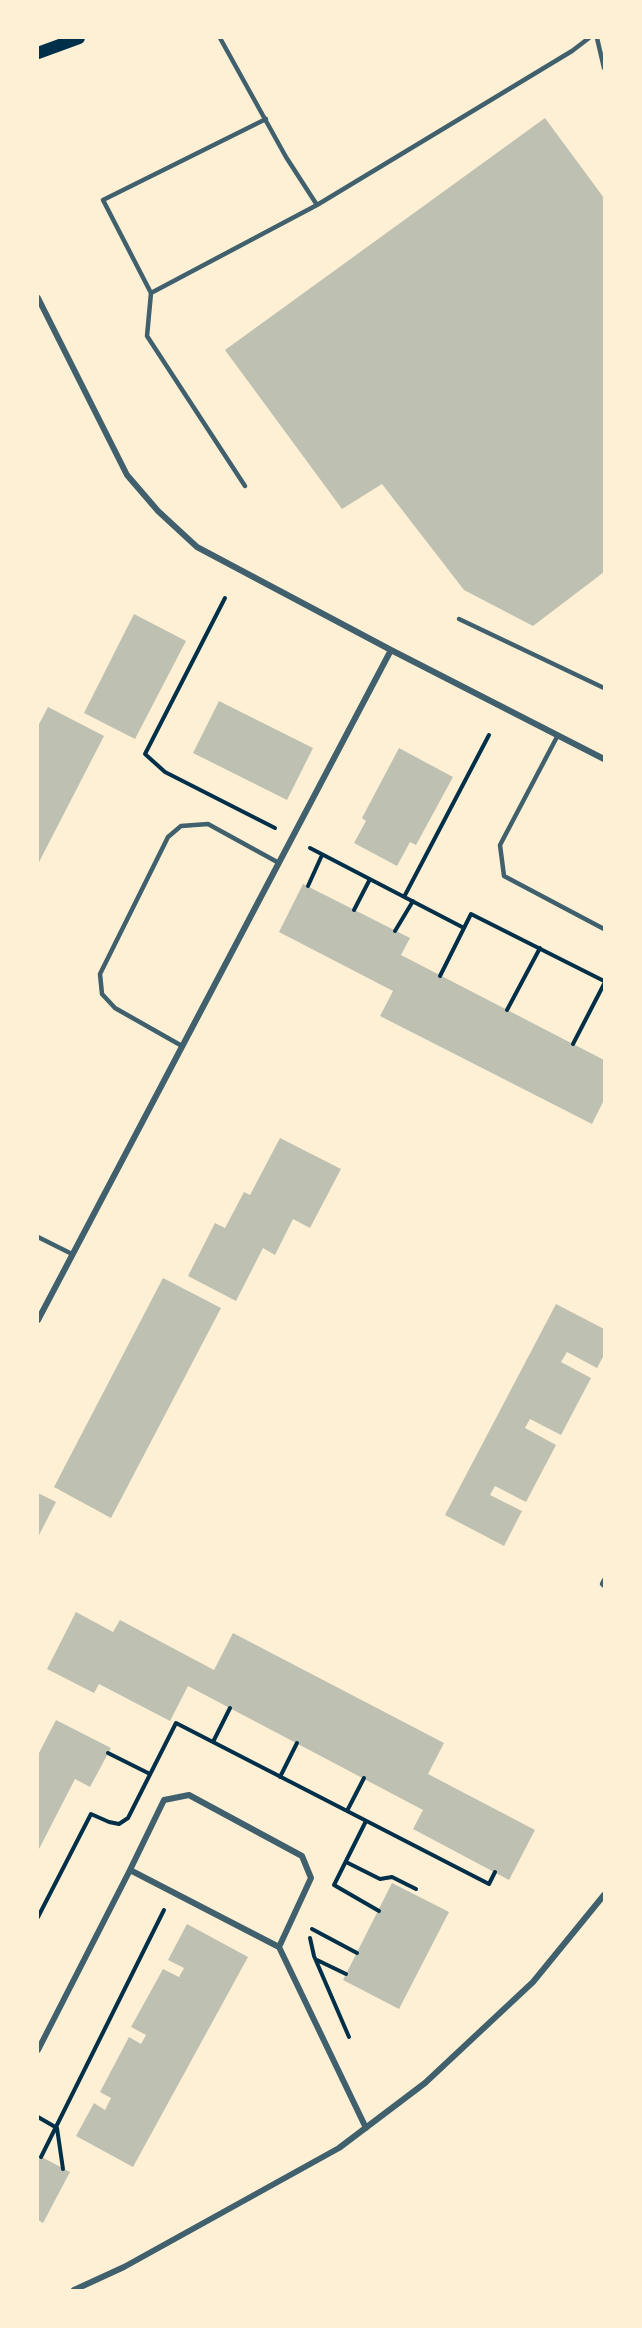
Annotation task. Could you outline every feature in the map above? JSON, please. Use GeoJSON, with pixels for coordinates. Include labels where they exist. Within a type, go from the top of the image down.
{"type":"FeatureCollection","features":[{"type":"Feature","properties":{"kind":"main road"},"geometry":{"type":"LineString","coordinates":[[38,53],[79,38]]}},
{"type":"Feature","properties":{"kind":"street"},"geometry":{"type":"LineString","coordinates":[[38,298],[127,475],[158,512],[197,547],[604,759]]}},
{"type":"Feature","properties":{"kind":"street"},"geometry":{"type":"LineString","coordinates":[[38,1320],[391,650]]}},
{"type":"Feature","properties":{"kind":"street"},"geometry":{"type":"LineString","coordinates":[[38,2050],[164,1800],[189,1796],[302,1856],[311,1878],[279,1947]]}},
{"type":"Feature","properties":{"kind":"street"},"geometry":{"type":"LineString","coordinates":[[130,1870],[279,1947],[366,2128]]}},
{"type":"Feature","properties":{"kind":"street"},"geometry":{"type":"LineString","coordinates":[[74,2290],[124,2267],[339,2148],[366,2128],[425,2083],[533,1982],[604,1895]]}},
{"type":"Feature","properties":{"kind":"lane"},"geometry":{"type":"LineString","coordinates":[[220,38],[286,157],[318,205]]}},
{"type":"Feature","properties":{"kind":"lane"},"geometry":{"type":"LineString","coordinates":[[152,293],[318,205],[572,51],[589,38]]}},
{"type":"Feature","properties":{"kind":"lane"},"geometry":{"type":"LineString","coordinates":[[597,38],[604,68]]}},
{"type":"Feature","properties":{"kind":"lane"},"geometry":{"type":"LineString","coordinates":[[245,486],[147,336],[152,293],[103,200],[266,119]]}},
{"type":"Feature","properties":{"kind":"lane"},"geometry":{"type":"LineString","coordinates":[[459,619],[604,688]]}},
{"type":"Feature","properties":{"kind":"lane"},"geometry":{"type":"LineString","coordinates":[[558,735],[500,844],[504,876],[604,929]]}},
{"type":"Feature","properties":{"kind":"lane"},"geometry":{"type":"LineString","coordinates":[[182,1046],[115,1008],[102,994],[100,974],[168,837],[181,826],[208,824],[279,863]]}},
{"type":"Feature","properties":{"kind":"lane"},"geometry":{"type":"LineString","coordinates":[[38,1238],[72,1254]]}},
{"type":"Feature","properties":{"kind":"lane"},"geometry":{"type":"LineString","coordinates":[[604,1580],[602,1584],[604,1586]]}},
{"type":"Feature","properties":{"kind":"path"},"geometry":{"type":"LineString","coordinates":[[225,598],[145,754],[165,772],[260,819],[291,839],[464,928]]}},
{"type":"Feature","properties":{"kind":"path"},"geometry":{"type":"LineString","coordinates":[[404,897],[489,735]]}},
{"type":"Feature","properties":{"kind":"path"},"geometry":{"type":"LineString","coordinates":[[309,886],[322,855]]}},
{"type":"Feature","properties":{"kind":"path"},"geometry":{"type":"LineString","coordinates":[[354,910],[370,879]]}},
{"type":"Feature","properties":{"kind":"path"},"geometry":{"type":"LineString","coordinates":[[395,931],[413,901]]}},
{"type":"Feature","properties":{"kind":"path"},"geometry":{"type":"LineString","coordinates":[[440,976],[471,914],[540,948],[604,983],[573,1044]]}},
{"type":"Feature","properties":{"kind":"path"},"geometry":{"type":"LineString","coordinates":[[507,1010],[540,948]]}},
{"type":"Feature","properties":{"kind":"path"},"geometry":{"type":"LineString","coordinates":[[213,1742],[230,1708]]}},
{"type":"Feature","properties":{"kind":"path"},"geometry":{"type":"LineString","coordinates":[[38,1917],[91,1814],[119,1824],[128,1818],[176,1723],[489,1884],[495,1872]]}},
{"type":"Feature","properties":{"kind":"path"},"geometry":{"type":"LineString","coordinates":[[280,1777],[297,1743]]}},
{"type":"Feature","properties":{"kind":"path"},"geometry":{"type":"LineString","coordinates":[[108,1753],[150,1774]]}},
{"type":"Feature","properties":{"kind":"path"},"geometry":{"type":"LineString","coordinates":[[347,1811],[364,1778]]}},
{"type":"Feature","properties":{"kind":"path"},"geometry":{"type":"LineString","coordinates":[[329,1895],[366,1821]]}},
{"type":"Feature","properties":{"kind":"path"},"geometry":{"type":"LineString","coordinates":[[346,1862],[380,1879],[392,1877],[417,1889]]}},
{"type":"Feature","properties":{"kind":"path"},"geometry":{"type":"LineString","coordinates":[[334,1885],[379,1911]]}},
{"type":"Feature","properties":{"kind":"path"},"geometry":{"type":"LineString","coordinates":[[41,2157],[173,1892]]}},
{"type":"Feature","properties":{"kind":"path"},"geometry":{"type":"LineString","coordinates":[[352,2043],[309,1940],[313,1927],[357,1953]]}},
{"type":"Feature","properties":{"kind":"path"},"geometry":{"type":"LineString","coordinates":[[316,1959],[346,1974]]}},
{"type":"Feature","properties":{"kind":"path"},"geometry":{"type":"LineString","coordinates":[[38,2117],[57,2128]]}},
{"type":"Feature","properties":{"kind":"path"},"geometry":{"type":"LineString","coordinates":[[57,2128],[63,2169]]}},
{"type":"Feature","properties":{"kind":"building"},"geometry":{"type":"Polygon","coordinates":[[[545,118],[604,198],[604,572],[533,626],[464,590],[382,484],[342,509],[225,350],[545,118]]]}},
{"type":"Feature","properties":{"kind":"building"},"geometry":{"type":"Polygon","coordinates":[[[134,614],[186,641],[135,739],[84,713],[134,614]]]}},
{"type":"Feature","properties":{"kind":"building"},"geometry":{"type":"Polygon","coordinates":[[[219,701],[313,748],[287,800],[193,753],[219,701]]]}},
{"type":"Feature","properties":{"kind":"building"},"geometry":{"type":"Polygon","coordinates":[[[48,707],[104,736],[38,864],[38,726],[48,707]]]}},
{"type":"Feature","properties":{"kind":"building"},"geometry":{"type":"Polygon","coordinates":[[[399,748],[453,777],[416,845],[410,842],[397,866],[354,843],[366,821],[362,818],[399,748]]]}},
{"type":"Feature","properties":{"kind":"building"},"geometry":{"type":"Polygon","coordinates":[[[303,884],[410,938],[401,955],[604,1060],[604,1100],[592,1124],[380,1016],[393,991],[279,932],[303,884]]]}},
{"type":"Feature","properties":{"kind":"building"},"geometry":{"type":"Polygon","coordinates":[[[280,1138],[341,1169],[310,1228],[293,1219],[275,1255],[263,1248],[236,1301],[188,1276],[215,1223],[225,1228],[244,1192],[250,1195],[280,1138]]]}},
{"type":"Feature","properties":{"kind":"building"},"geometry":{"type":"Polygon","coordinates":[[[163,1278],[221,1308],[111,1518],[54,1487],[163,1278]]]}},
{"type":"Feature","properties":{"kind":"building"},"geometry":{"type":"Polygon","coordinates":[[[556,1304],[604,1329],[604,1355],[597,1368],[567,1352],[561,1362],[591,1378],[561,1435],[530,1419],[525,1428],[556,1445],[526,1502],[495,1486],[490,1495],[522,1511],[504,1546],[445,1515],[556,1304]]]}},
{"type":"Feature","properties":{"kind":"building"},"geometry":{"type":"Polygon","coordinates":[[[38,1493],[56,1502],[38,1537],[38,1493]]]}},
{"type":"Feature","properties":{"kind":"building"},"geometry":{"type":"Polygon","coordinates":[[[76,1612],[113,1632],[120,1620],[214,1670],[233,1633],[444,1743],[428,1774],[535,1830],[509,1880],[413,1829],[423,1810],[188,1686],[170,1721],[99,1684],[94,1693],[47,1669],[76,1612]]]}},
{"type":"Feature","properties":{"kind":"building"},"geometry":{"type":"Polygon","coordinates":[[[56,1720],[111,1748],[90,1787],[75,1779],[38,1851],[38,1755],[56,1720]]]}},
{"type":"Feature","properties":{"kind":"building"},"geometry":{"type":"Polygon","coordinates":[[[392,1883],[449,1912],[399,2009],[343,1980],[392,1883]]]}},
{"type":"Feature","properties":{"kind":"building"},"geometry":{"type":"Polygon","coordinates":[[[187,1924],[248,1957],[133,2167],[76,2136],[94,2103],[105,2110],[111,2098],[100,2092],[129,2037],[141,2044],[146,2035],[131,2027],[163,1969],[179,1977],[184,1968],[168,1960],[187,1924]]]}},
{"type":"Feature","properties":{"kind":"building"},"geometry":{"type":"Polygon","coordinates":[[[38,2155],[70,2172],[43,2223],[38,2220],[38,2155]]]}}]}
